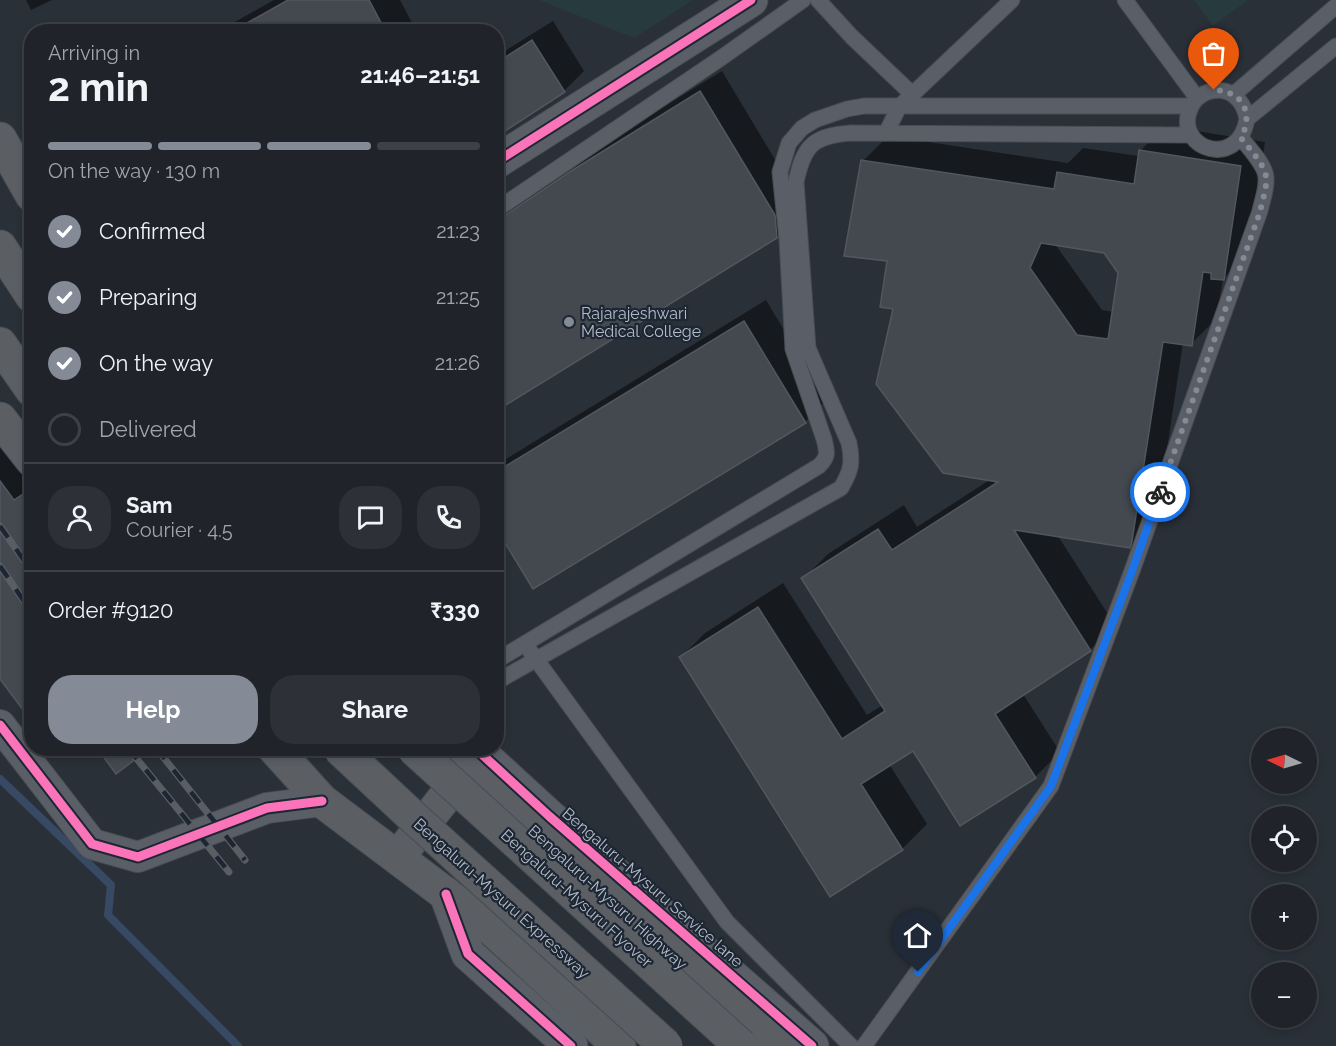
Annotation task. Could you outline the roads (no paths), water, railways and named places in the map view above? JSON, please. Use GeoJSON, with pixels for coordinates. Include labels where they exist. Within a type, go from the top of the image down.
{"type":"FeatureCollection","features":[{"type":"Feature","properties":{"kind":"highway"},"geometry":{"type":"LineString","coordinates":[[0,140],[24,181]]}},
{"type":"Feature","properties":{"kind":"highway"},"geometry":{"type":"LineString","coordinates":[[0,247],[24,284]]}},
{"type":"Feature","properties":{"kind":"highway"},"geometry":{"type":"LineString","coordinates":[[0,344],[24,378]]}},
{"type":"Feature","properties":{"kind":"highway"},"geometry":{"type":"LineString","coordinates":[[0,418],[24,450]]}},
{"type":"Feature","properties":{"kind":"highway","name":"Bengaluru-Mysuru Expressway"},"geometry":{"type":"LineString","coordinates":[[281,756],[322,801],[490,928],[619,1046]]}},
{"type":"Feature","properties":{"kind":"highway","name":"Bengaluru-Mysuru Expressway"},"geometry":{"type":"LineString","coordinates":[[348,756],[666,1046]]}},
{"type":"Feature","properties":{"kind":"highway","name":"Bengaluru-Mysuru Flyover"},"geometry":{"type":"LineString","coordinates":[[422,756],[741,1046]]}},
{"type":"Feature","properties":{"kind":"highway"},"geometry":{"type":"LineString","coordinates":[[398,858],[474,757]]}},
{"type":"Feature","properties":{"kind":"highway","name":"Bengaluru-Mysuru Highway"},"geometry":{"type":"LineString","coordinates":[[474,757],[775,1046]]}},
{"type":"Feature","properties":{"kind":"street"},"geometry":{"type":"LineString","coordinates":[[504,157],[751,0]]}},
{"type":"Feature","properties":{"kind":"street"},"geometry":{"type":"LineString","coordinates":[[0,724],[24,755]]}},
{"type":"Feature","properties":{"kind":"street"},"geometry":{"type":"LineString","coordinates":[[25,756],[92,844],[138,857],[267,808],[322,801]]}},
{"type":"Feature","properties":{"kind":"street","name":"Bengaluru-Mysuru Service lane"},"geometry":{"type":"LineString","coordinates":[[474,757],[549,816],[812,1046]]}},
{"type":"Feature","properties":{"kind":"street"},"geometry":{"type":"LineString","coordinates":[[446,894],[468,954],[571,1046]]}},
{"type":"Feature","properties":{"kind":"lane"},"geometry":{"type":"LineString","coordinates":[[504,205],[722,58],[803,0]]}},
{"type":"Feature","properties":{"kind":"lane"},"geometry":{"type":"LineString","coordinates":[[818,0],[852,37],[912,94]]}},
{"type":"Feature","properties":{"kind":"lane"},"geometry":{"type":"LineString","coordinates":[[886,134],[899,106],[1012,0]]}},
{"type":"Feature","properties":{"kind":"lane"},"geometry":{"type":"LineString","coordinates":[[1125,0],[1194,102]]}},
{"type":"Feature","properties":{"kind":"lane"},"geometry":{"type":"LineString","coordinates":[[1233,94],[1336,6]]}},
{"type":"Feature","properties":{"kind":"lane"},"geometry":{"type":"LineString","coordinates":[[1248,119],[1336,46]]}},
{"type":"Feature","properties":{"kind":"lane"},"geometry":{"type":"LineString","coordinates":[[1214,90],[1233,94],[1246,110],[1248,119],[1241,138],[1234,145],[1216,150],[1206,148],[1198,142],[1191,135],[1188,126],[1188,116],[1194,102],[1205,93],[1214,90]]}},
{"type":"Feature","properties":{"kind":"lane"},"geometry":{"type":"LineString","coordinates":[[504,656],[819,466],[825,459],[827,450],[801,349],[780,172],[789,143],[802,128],[815,120],[864,106],[1194,102]]}},
{"type":"Feature","properties":{"kind":"lane"},"geometry":{"type":"LineString","coordinates":[[504,673],[536,659],[841,488],[848,477],[852,457],[849,444],[801,349],[796,182],[799,168],[814,142],[832,135],[851,133],[1191,135]]}},
{"type":"Feature","properties":{"kind":"lane"},"geometry":{"type":"LineString","coordinates":[[864,1046],[1051,786],[1132,571],[1260,212],[1266,188],[1266,176],[1263,167],[1241,138]]}},
{"type":"Feature","properties":{"kind":"lane"},"geometry":{"type":"LineString","coordinates":[[524,644],[727,922],[851,1046]]}},
{"type":"Feature","properties":{"kind":"waterway"},"geometry":{"type":"LineString","coordinates":[[0,779],[111,885],[108,915],[238,1046]]}},
{"type":"Feature","properties":{"kind":"railway"},"geometry":{"type":"LineString","coordinates":[[0,526],[24,560]]}},
{"type":"Feature","properties":{"kind":"railway"},"geometry":{"type":"LineString","coordinates":[[0,566],[24,601]]}},
{"type":"Feature","properties":{"kind":"railway"},"geometry":{"type":"LineString","coordinates":[[135,756],[229,872]]}},
{"type":"Feature","properties":{"kind":"railway"},"geometry":{"type":"LineString","coordinates":[[162,756],[245,860]]}},
{"type":"Feature","properties":{"kind":"place","name":"Rajarajeshwari Medical College"},"geometry":{"type":"Point","coordinates":[569,322]}}]}
